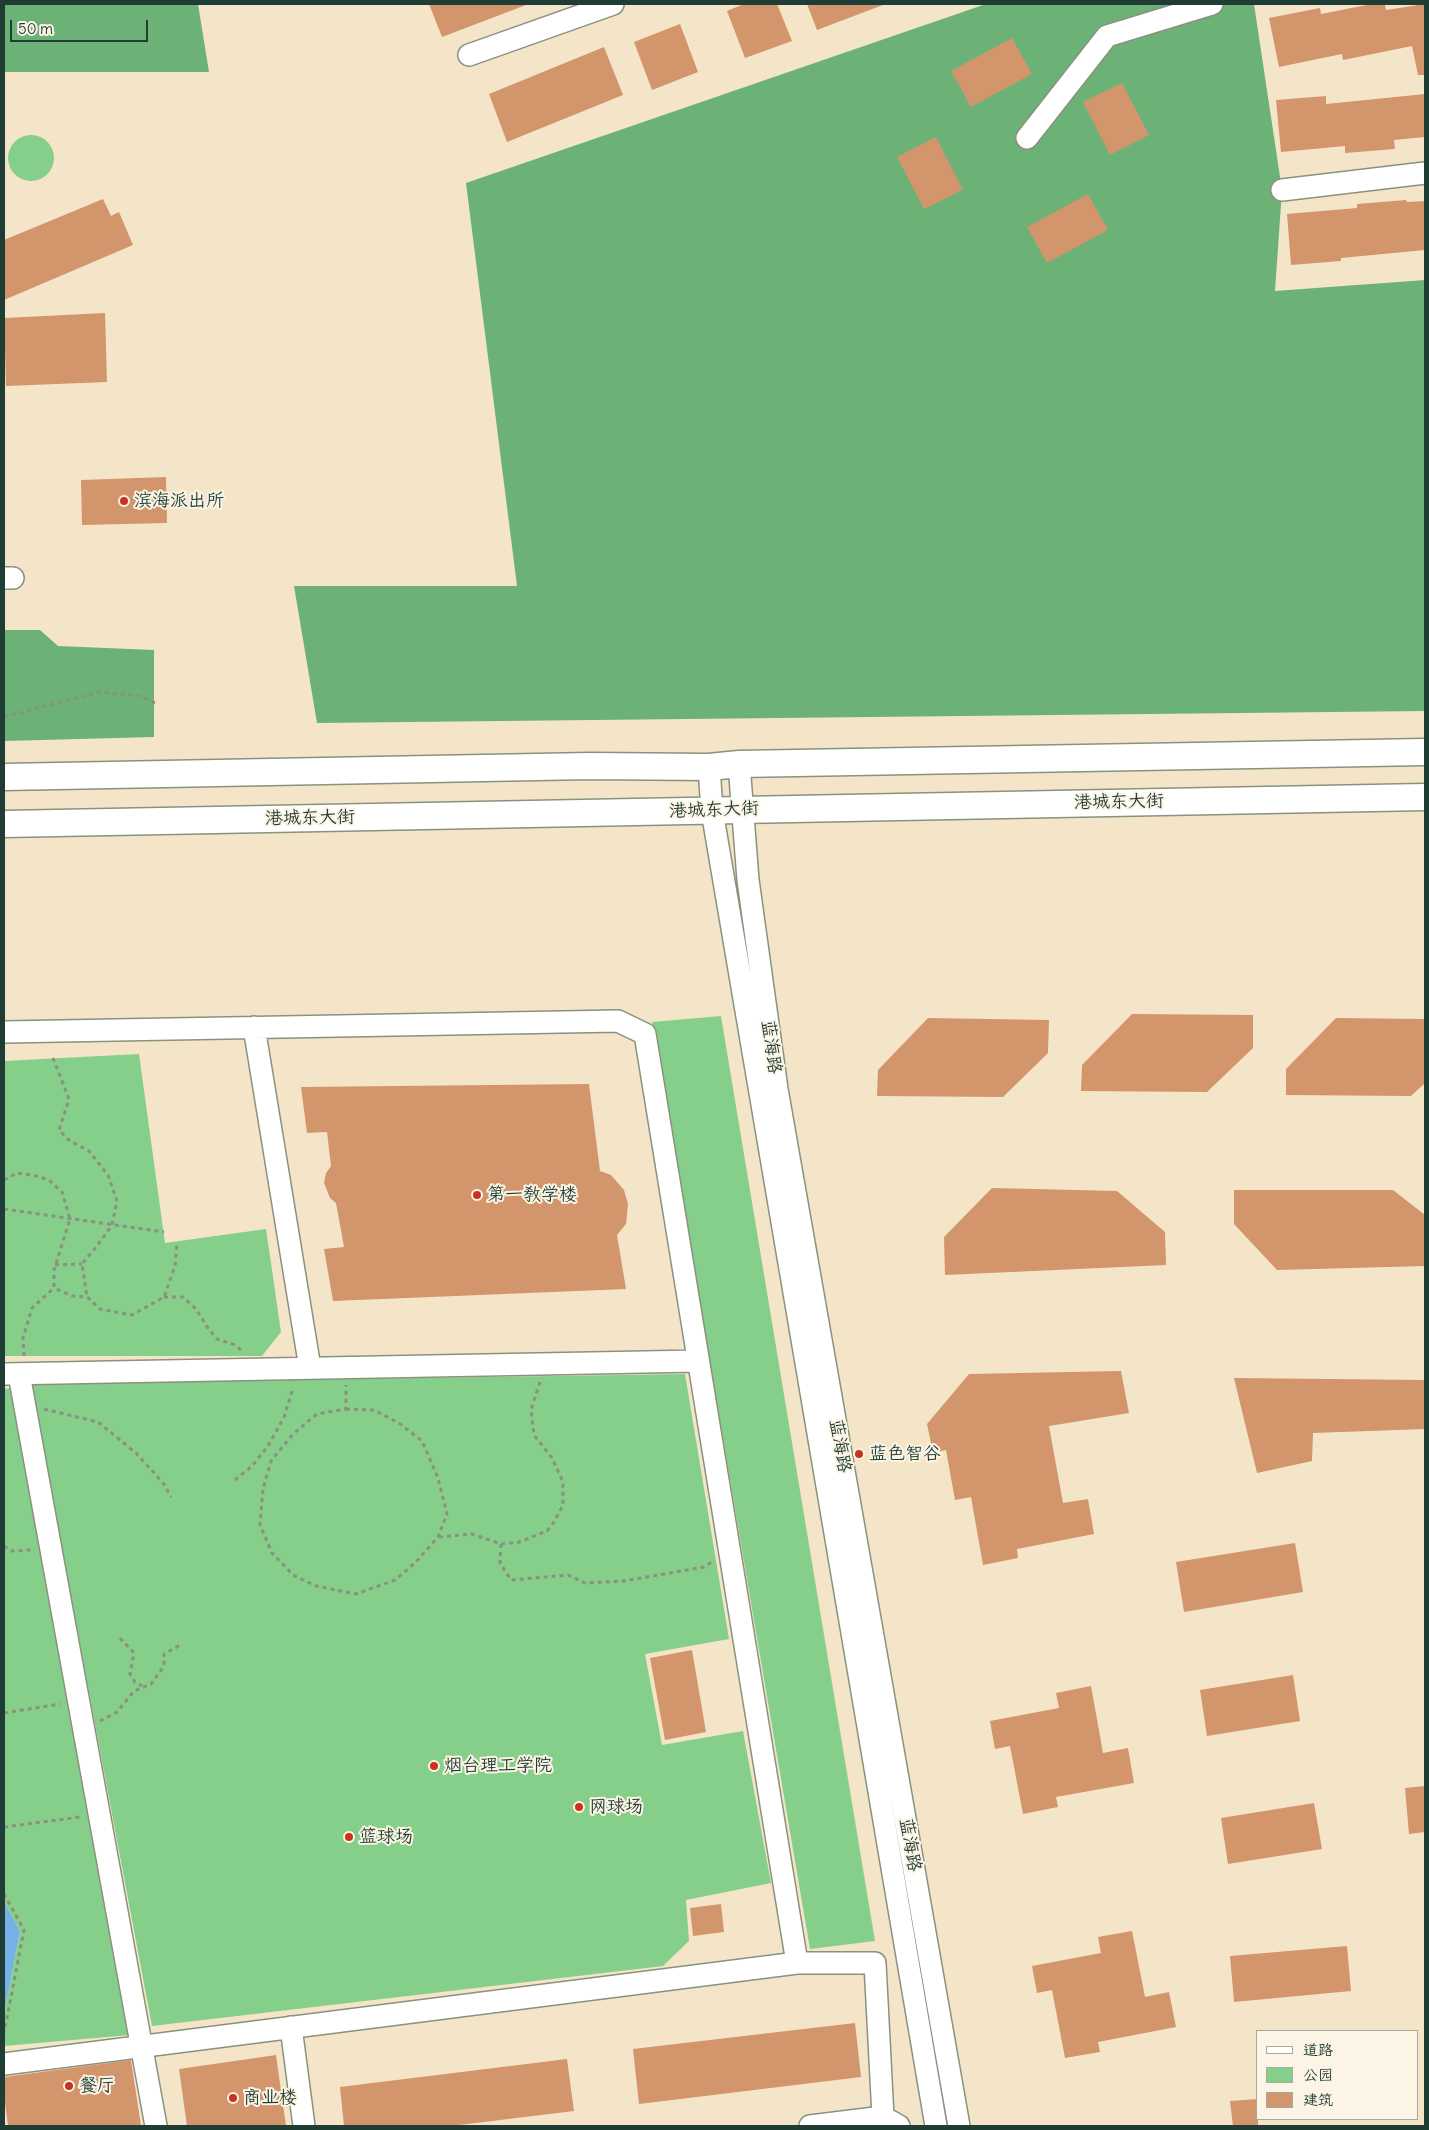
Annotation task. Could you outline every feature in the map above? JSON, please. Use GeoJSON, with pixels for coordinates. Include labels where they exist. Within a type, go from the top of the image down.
{"type":"FeatureCollection","features":[{"type":"Feature","properties":{"kind":"main road"},"geometry":{"type":"LineString","coordinates":[[4,777],[590,766],[709,767],[739,764],[1425,752]]}},
{"type":"Feature","properties":{"kind":"main road","name":"港城东大街"},"geometry":{"type":"LineString","coordinates":[[4,824],[1425,797]]}},
{"type":"Feature","properties":{"kind":"street"},"geometry":{"type":"LineString","coordinates":[[469,55],[612,4]]}},
{"type":"Feature","properties":{"kind":"street"},"geometry":{"type":"LineString","coordinates":[[1028,138],[1107,36],[1212,4]]}},
{"type":"Feature","properties":{"kind":"street"},"geometry":{"type":"LineString","coordinates":[[1282,190],[1425,172]]}},
{"type":"Feature","properties":{"kind":"street","name":"蓝海路"},"geometry":{"type":"LineString","coordinates":[[739,764],[748,880],[777,1089],[959,2126]]}},
{"type":"Feature","properties":{"kind":"street","name":"蓝海路"},"geometry":{"type":"LineString","coordinates":[[709,767],[712,811],[936,2126]]}},
{"type":"Feature","properties":{"kind":"street"},"geometry":{"type":"LineString","coordinates":[[4,1032],[618,1021],[645,1034],[797,1963]]}},
{"type":"Feature","properties":{"kind":"street"},"geometry":{"type":"LineString","coordinates":[[254,1027],[303,1374]]}},
{"type":"Feature","properties":{"kind":"street"},"geometry":{"type":"LineString","coordinates":[[156,2126],[51,1549],[16,1368],[303,1374],[698,1361]]}},
{"type":"Feature","properties":{"kind":"street"},"geometry":{"type":"LineString","coordinates":[[4,2064],[797,1963],[875,1963],[891,2122],[810,2126]]}},
{"type":"Feature","properties":{"kind":"street"},"geometry":{"type":"LineString","coordinates":[[291,2027],[304,2126]]}},
{"type":"Feature","properties":{"kind":"path"},"geometry":{"type":"LineString","coordinates":[[4,717],[99,692],[125,693],[140,696],[155,704]]}},
{"type":"Feature","properties":{"kind":"path"},"geometry":{"type":"LineString","coordinates":[[53,1058],[69,1099],[59,1130],[70,1141],[89,1151],[108,1175],[117,1201],[112,1225],[98,1246],[82,1264],[55,1265]]}},
{"type":"Feature","properties":{"kind":"path"},"geometry":{"type":"LineString","coordinates":[[4,1180],[17,1173],[49,1180],[62,1192],[70,1219],[55,1265],[54,1288],[32,1308],[16,1368]]}},
{"type":"Feature","properties":{"kind":"path"},"geometry":{"type":"LineString","coordinates":[[4,1209],[164,1232]]}},
{"type":"Feature","properties":{"kind":"path"},"geometry":{"type":"LineString","coordinates":[[164,1297],[175,1266],[177,1242]]}},
{"type":"Feature","properties":{"kind":"path"},"geometry":{"type":"LineString","coordinates":[[82,1264],[87,1296],[100,1309],[132,1315],[164,1297],[182,1297],[196,1309],[217,1339],[235,1345],[246,1356]]}},
{"type":"Feature","properties":{"kind":"path"},"geometry":{"type":"LineString","coordinates":[[54,1288],[72,1296],[87,1296]]}},
{"type":"Feature","properties":{"kind":"path"},"geometry":{"type":"LineString","coordinates":[[235,1480],[252,1466],[268,1446],[284,1417],[303,1374]]}},
{"type":"Feature","properties":{"kind":"path"},"geometry":{"type":"LineString","coordinates":[[438,1537],[472,1534],[501,1544],[519,1542],[547,1531],[563,1505],[563,1482],[552,1458],[534,1435],[531,1410],[542,1377]]}},
{"type":"Feature","properties":{"kind":"path"},"geometry":{"type":"LineString","coordinates":[[346,1380],[346,1409]]}},
{"type":"Feature","properties":{"kind":"path"},"geometry":{"type":"LineString","coordinates":[[36,1407],[98,1422],[136,1453],[164,1484],[171,1497]]}},
{"type":"Feature","properties":{"kind":"path"},"geometry":{"type":"LineString","coordinates":[[346,1409],[374,1410],[399,1423],[422,1441],[438,1478],[447,1514],[438,1537],[416,1562],[395,1580],[356,1594],[316,1586],[293,1575],[272,1553],[260,1525],[263,1489],[271,1461],[293,1434],[317,1414],[346,1409]]}},
{"type":"Feature","properties":{"kind":"path"},"geometry":{"type":"LineString","coordinates":[[501,1544],[500,1563],[511,1580],[568,1575],[585,1583],[624,1581],[704,1566],[716,1559]]}},
{"type":"Feature","properties":{"kind":"path"},"geometry":{"type":"LineString","coordinates":[[4,1546],[12,1552],[51,1549]]}},
{"type":"Feature","properties":{"kind":"path"},"geometry":{"type":"LineString","coordinates":[[120,1638],[134,1653],[130,1674],[135,1682],[143,1687]]}},
{"type":"Feature","properties":{"kind":"path"},"geometry":{"type":"LineString","coordinates":[[95,1724],[117,1712],[134,1691],[152,1684],[164,1666],[164,1654],[182,1644]]}},
{"type":"Feature","properties":{"kind":"path"},"geometry":{"type":"LineString","coordinates":[[4,1713],[79,1701]]}},
{"type":"Feature","properties":{"kind":"path"},"geometry":{"type":"LineString","coordinates":[[4,1827],[99,1814]]}},
{"type":"Feature","properties":{"kind":"path"},"geometry":{"type":"LineString","coordinates":[[4,1894],[24,1930],[4,2033]]}},
{"type":"Feature","properties":{"kind":"green space"},"geometry":{"type":"Polygon","coordinates":[[[4,4],[198,4],[209,72],[4,72],[4,4]]]}},
{"type":"Feature","properties":{"kind":"green space"},"geometry":{"type":"Polygon","coordinates":[[[986,4],[1254,4],[1282,190],[1275,291],[1425,280],[1425,711],[317,723],[294,586],[517,586],[466,183],[986,4]]]}},
{"type":"Feature","properties":{"kind":"green space"},"geometry":{"type":"Polygon","coordinates":[[[31,135],[44,139],[50,145],[54,158],[50,171],[44,177],[31,181],[18,177],[12,171],[8,158],[12,145],[18,139],[31,135]]]}},
{"type":"Feature","properties":{"kind":"green space"},"geometry":{"type":"Polygon","coordinates":[[[4,630],[40,630],[58,646],[154,650],[154,737],[4,741],[4,630]]]}},
{"type":"Feature","properties":{"kind":"green space"},"geometry":{"type":"Polygon","coordinates":[[[721,1016],[875,1941],[810,1949],[652,1022],[721,1016]]]}},
{"type":"Feature","properties":{"kind":"green space"},"geometry":{"type":"Polygon","coordinates":[[[139,1054],[165,1243],[266,1229],[281,1332],[262,1356],[4,1356],[4,1061],[139,1054]]]}},
{"type":"Feature","properties":{"kind":"green space"},"geometry":{"type":"Polygon","coordinates":[[[685,1374],[729,1639],[645,1654],[662,1745],[743,1731],[771,1883],[686,1900],[689,1941],[663,1966],[152,2026],[31,1384],[685,1374]]]}},
{"type":"Feature","properties":{"kind":"green space"},"geometry":{"type":"Polygon","coordinates":[[[13,1388],[130,2035],[4,2046],[4,2014],[20,1931],[4,1902],[4,1389],[13,1388]]]}},
{"type":"Feature","properties":{"kind":"water"},"geometry":{"type":"Polygon","coordinates":[[[4,1902],[20,1931],[4,2014],[4,1902]]]}},
{"type":"Feature","properties":{"kind":"building"},"geometry":{"type":"Polygon","coordinates":[[[429,4],[526,4],[526,5],[442,37],[429,4]]]}},
{"type":"Feature","properties":{"kind":"building"},"geometry":{"type":"Polygon","coordinates":[[[744,4],[777,4],[792,41],[745,58],[727,11],[744,4]]]}},
{"type":"Feature","properties":{"kind":"building"},"geometry":{"type":"Polygon","coordinates":[[[807,4],[883,4],[883,5],[817,30],[807,4]]]}},
{"type":"Feature","properties":{"kind":"building"},"geometry":{"type":"Polygon","coordinates":[[[1372,4],[1385,4],[1386,10],[1425,4],[1425,75],[1418,75],[1412,46],[1343,60],[1342,54],[1279,67],[1269,18],[1320,8],[1321,14],[1372,4]]]}},
{"type":"Feature","properties":{"kind":"building"},"geometry":{"type":"Polygon","coordinates":[[[680,24],[698,72],[652,90],[634,42],[680,24]]]}},
{"type":"Feature","properties":{"kind":"building"},"geometry":{"type":"Polygon","coordinates":[[[1012,38],[1032,74],[971,107],[951,71],[1012,38]]]}},
{"type":"Feature","properties":{"kind":"building"},"geometry":{"type":"Polygon","coordinates":[[[604,47],[623,95],[507,142],[489,94],[604,47]]]}},
{"type":"Feature","properties":{"kind":"building"},"geometry":{"type":"Polygon","coordinates":[[[1122,83],[1149,135],[1110,155],[1083,102],[1122,83]]]}},
{"type":"Feature","properties":{"kind":"building"},"geometry":{"type":"Polygon","coordinates":[[[1425,94],[1425,137],[1394,140],[1395,149],[1345,153],[1345,146],[1281,152],[1276,100],[1326,96],[1326,104],[1425,94]]]}},
{"type":"Feature","properties":{"kind":"building"},"geometry":{"type":"Polygon","coordinates":[[[936,137],[963,190],[924,209],[897,157],[936,137]]]}},
{"type":"Feature","properties":{"kind":"building"},"geometry":{"type":"Polygon","coordinates":[[[1088,194],[1108,230],[1047,263],[1027,227],[1088,194]]]}},
{"type":"Feature","properties":{"kind":"building"},"geometry":{"type":"Polygon","coordinates":[[[103,199],[111,216],[119,212],[133,245],[4,300],[4,240],[103,199]]]}},
{"type":"Feature","properties":{"kind":"building"},"geometry":{"type":"Polygon","coordinates":[[[1406,200],[1407,202],[1425,201],[1425,250],[1341,258],[1341,261],[1291,265],[1287,214],[1357,208],[1357,204],[1406,200]]]}},
{"type":"Feature","properties":{"kind":"building"},"geometry":{"type":"Polygon","coordinates":[[[105,313],[107,382],[6,386],[4,318],[105,313]]]}},
{"type":"Feature","properties":{"kind":"building","name":"滨海派出所"},"geometry":{"type":"Polygon","coordinates":[[[166,477],[167,523],[82,525],[81,480],[166,477]]]}},
{"type":"Feature","properties":{"kind":"building"},"geometry":{"type":"Polygon","coordinates":[[[1132,1014],[1253,1015],[1253,1048],[1207,1092],[1081,1091],[1082,1065],[1132,1014]]]}},
{"type":"Feature","properties":{"kind":"building"},"geometry":{"type":"Polygon","coordinates":[[[928,1018],[1049,1020],[1048,1053],[1003,1097],[877,1096],[878,1070],[928,1018]]]}},
{"type":"Feature","properties":{"kind":"building"},"geometry":{"type":"Polygon","coordinates":[[[1336,1018],[1425,1019],[1425,1083],[1411,1096],[1286,1095],[1286,1069],[1336,1018]]]}},
{"type":"Feature","properties":{"kind":"building","name":"第一教学楼"},"geometry":{"type":"Polygon","coordinates":[[[589,1084],[600,1171],[611,1175],[624,1190],[628,1204],[626,1224],[617,1235],[626,1289],[333,1301],[324,1249],[344,1247],[336,1203],[330,1198],[324,1183],[326,1173],[331,1166],[327,1132],[307,1133],[301,1087],[589,1084]]]}},
{"type":"Feature","properties":{"kind":"building"},"geometry":{"type":"Polygon","coordinates":[[[992,1188],[1117,1191],[1165,1232],[1166,1265],[945,1275],[944,1237],[992,1188]]]}},
{"type":"Feature","properties":{"kind":"building"},"geometry":{"type":"Polygon","coordinates":[[[1234,1190],[1393,1190],[1425,1215],[1425,1266],[1277,1270],[1234,1224],[1234,1190]]]}},
{"type":"Feature","properties":{"kind":"building"},"geometry":{"type":"Polygon","coordinates":[[[1121,1371],[1129,1413],[1049,1426],[1063,1503],[1088,1499],[1094,1534],[1017,1549],[1018,1558],[983,1565],[971,1497],[955,1500],[946,1450],[933,1453],[927,1424],[969,1374],[1121,1371]]]}},
{"type":"Feature","properties":{"kind":"building"},"geometry":{"type":"Polygon","coordinates":[[[1234,1378],[1425,1380],[1425,1429],[1313,1433],[1312,1461],[1257,1473],[1234,1378]]]}},
{"type":"Feature","properties":{"kind":"building"},"geometry":{"type":"Polygon","coordinates":[[[1295,1543],[1303,1592],[1184,1612],[1176,1562],[1295,1543]]]}},
{"type":"Feature","properties":{"kind":"building"},"geometry":{"type":"Polygon","coordinates":[[[692,1650],[706,1732],[665,1740],[650,1658],[692,1650]]]}},
{"type":"Feature","properties":{"kind":"building"},"geometry":{"type":"Polygon","coordinates":[[[1293,1675],[1300,1721],[1207,1736],[1200,1690],[1293,1675]]]}},
{"type":"Feature","properties":{"kind":"building"},"geometry":{"type":"Polygon","coordinates":[[[1091,1686],[1103,1753],[1128,1748],[1134,1783],[1056,1797],[1058,1807],[1023,1814],[1010,1746],[995,1749],[990,1721],[1059,1708],[1056,1693],[1091,1686]]]}},
{"type":"Feature","properties":{"kind":"building"},"geometry":{"type":"Polygon","coordinates":[[[1425,1786],[1425,1832],[1409,1834],[1405,1788],[1425,1786]]]}},
{"type":"Feature","properties":{"kind":"building"},"geometry":{"type":"Polygon","coordinates":[[[1314,1803],[1322,1849],[1228,1864],[1221,1818],[1314,1803]]]}},
{"type":"Feature","properties":{"kind":"building"},"geometry":{"type":"Polygon","coordinates":[[[721,1904],[724,1932],[693,1936],[690,1908],[721,1904]]]}},
{"type":"Feature","properties":{"kind":"building"},"geometry":{"type":"Polygon","coordinates":[[[1132,1931],[1145,1997],[1169,1992],[1176,2027],[1098,2042],[1100,2052],[1065,2058],[1052,1990],[1037,1993],[1032,1966],[1101,1953],[1098,1937],[1132,1931]]]}},
{"type":"Feature","properties":{"kind":"building"},"geometry":{"type":"Polygon","coordinates":[[[1347,1946],[1351,1991],[1234,2002],[1230,1956],[1347,1946]]]}},
{"type":"Feature","properties":{"kind":"building"},"geometry":{"type":"Polygon","coordinates":[[[855,2023],[861,2077],[639,2104],[633,2049],[855,2023]]]}},
{"type":"Feature","properties":{"kind":"building","name":"商业楼"},"geometry":{"type":"Polygon","coordinates":[[[276,2055],[286,2126],[187,2126],[179,2069],[276,2055]]]}},
{"type":"Feature","properties":{"kind":"building"},"geometry":{"type":"Polygon","coordinates":[[[567,2059],[574,2111],[451,2126],[344,2126],[340,2087],[567,2059]]]}},
{"type":"Feature","properties":{"kind":"building","name":"餐厅"},"geometry":{"type":"Polygon","coordinates":[[[131,2060],[141,2126],[8,2126],[4,2077],[131,2060]]]}},
{"type":"Feature","properties":{"kind":"building"},"geometry":{"type":"Polygon","coordinates":[[[1256,2099],[1256,2120],[1258,2120],[1258,2126],[1233,2126],[1230,2101],[1256,2099]]]}},
{"type":"Feature","properties":{"kind":"place","name":"滨海派出所"},"geometry":{"type":"Point","coordinates":[124,501]}},
{"type":"Feature","properties":{"kind":"place","name":"第一教学楼"},"geometry":{"type":"Point","coordinates":[477,1195]}},
{"type":"Feature","properties":{"kind":"place","name":"蓝色智谷"},"geometry":{"type":"Point","coordinates":[859,1454]}},
{"type":"Feature","properties":{"kind":"place","name":"烟台理工学院"},"geometry":{"type":"Point","coordinates":[434,1766]}},
{"type":"Feature","properties":{"kind":"place","name":"网球场"},"geometry":{"type":"Point","coordinates":[579,1807]}},
{"type":"Feature","properties":{"kind":"place","name":"篮球场"},"geometry":{"type":"Point","coordinates":[349,1837]}},
{"type":"Feature","properties":{"kind":"place","name":"餐厅"},"geometry":{"type":"Point","coordinates":[69,2086]}},
{"type":"Feature","properties":{"kind":"place","name":"商业楼"},"geometry":{"type":"Point","coordinates":[233,2098]}}]}
